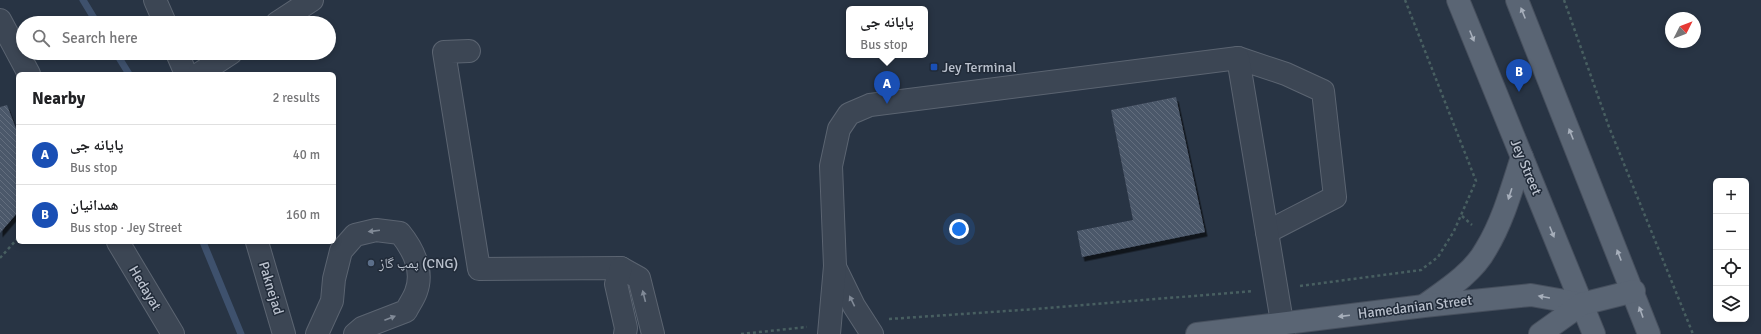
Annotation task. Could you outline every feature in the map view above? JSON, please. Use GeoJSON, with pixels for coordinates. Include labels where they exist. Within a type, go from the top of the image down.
{"type":"FeatureCollection","features":[{"type":"Feature","properties":{"kind":"main road","name":"Jey Street"},"geometry":{"type":"LineString","coordinates":[[1458,0],[1594,334]]}},
{"type":"Feature","properties":{"kind":"main road"},"geometry":{"type":"LineString","coordinates":[[1517,0],[1650,334]]}},
{"type":"Feature","properties":{"kind":"main road"},"geometry":{"type":"LineString","coordinates":[[1424,306],[1459,280],[1486,250],[1506,207],[1522,157]]}},
{"type":"Feature","properties":{"kind":"main road"},"geometry":{"type":"LineString","coordinates":[[1540,334],[1582,304],[1634,291]]}},
{"type":"Feature","properties":{"kind":"main road","name":"Hamedanian Street"},"geometry":{"type":"LineString","coordinates":[[1197,334],[1283,329],[1424,306],[1531,295],[1582,304]]}},
{"type":"Feature","properties":{"kind":"street"},"geometry":{"type":"LineString","coordinates":[[155,0],[162,16]]}},
{"type":"Feature","properties":{"kind":"street"},"geometry":{"type":"LineString","coordinates":[[288,16],[312,0]]}},
{"type":"Feature","properties":{"kind":"street"},"geometry":{"type":"LineString","coordinates":[[0,20],[16,50]]}},
{"type":"Feature","properties":{"kind":"street"},"geometry":{"type":"LineString","coordinates":[[469,51],[444,52],[479,270],[621,268],[639,278],[653,334]]}},
{"type":"Feature","properties":{"kind":"street"},"geometry":{"type":"LineString","coordinates":[[829,329],[835,266],[831,166],[839,129],[849,114],[870,105],[1238,58],[1286,74],[1323,91],[1335,197],[1267,232]]}},
{"type":"Feature","properties":{"kind":"street"},"geometry":{"type":"LineString","coordinates":[[1238,58],[1283,329]]}},
{"type":"Feature","properties":{"kind":"street"},"geometry":{"type":"LineString","coordinates":[[21,60],[28,72]]}},
{"type":"Feature","properties":{"kind":"street"},"geometry":{"type":"LineString","coordinates":[[180,60],[185,72]]}},
{"type":"Feature","properties":{"kind":"street"},"geometry":{"type":"LineString","coordinates":[[202,72],[220,60]]}},
{"type":"Feature","properties":{"kind":"street"},"geometry":{"type":"LineString","coordinates":[[317,334],[332,301],[334,279],[341,252],[350,241],[355,235],[376,230],[400,233],[409,243],[418,266],[417,291],[406,311],[362,328],[355,334]]}},
{"type":"Feature","properties":{"kind":"street","name":"Hedayat"},"geometry":{"type":"LineString","coordinates":[[119,244],[173,334]]}},
{"type":"Feature","properties":{"kind":"street","name":"Paknejad"},"geometry":{"type":"LineString","coordinates":[[258,244],[284,334]]}},
{"type":"Feature","properties":{"kind":"street"},"geometry":{"type":"LineString","coordinates":[[835,266],[854,306],[867,327]]}},
{"type":"Feature","properties":{"kind":"street"},"geometry":{"type":"LineString","coordinates":[[621,268],[616,284],[626,328],[625,334]]}},
{"type":"Feature","properties":{"kind":"path"},"geometry":{"type":"LineString","coordinates":[[867,327],[1036,309],[1277,289],[1421,270],[1438,257],[1462,216],[1476,181],[1405,0]]}},
{"type":"Feature","properties":{"kind":"path"},"geometry":{"type":"LineString","coordinates":[[1564,0],[1609,127],[1693,334]]}},
{"type":"Feature","properties":{"kind":"path"},"geometry":{"type":"LineString","coordinates":[[0,258],[16,240]]}},
{"type":"Feature","properties":{"kind":"path"},"geometry":{"type":"LineString","coordinates":[[741,334],[829,329]]}},
{"type":"Feature","properties":{"kind":"building"},"geometry":{"type":"Polygon","coordinates":[[[1176,97],[1205,232],[1082,257],[1077,231],[1133,220],[1111,110],[1176,97]]]}},
{"type":"Feature","properties":{"kind":"building"},"geometry":{"type":"Polygon","coordinates":[[[7,105],[16,129],[16,214],[0,233],[0,107],[7,105]]]}},
{"type":"Feature","properties":{"kind":"waterway"},"geometry":{"type":"LineString","coordinates":[[83,0],[93,16]]}},
{"type":"Feature","properties":{"kind":"waterway"},"geometry":{"type":"LineString","coordinates":[[120,60],[128,72]]}},
{"type":"Feature","properties":{"kind":"waterway"},"geometry":{"type":"LineString","coordinates":[[204,244],[241,334]]}},
{"type":"Feature","properties":{"kind":"place","name":"Jey Terminal"},"geometry":{"type":"Point","coordinates":[934,67]}},
{"type":"Feature","properties":{"kind":"place","name":"همدانیان"},"geometry":{"type":"Point","coordinates":[1519,92]}},
{"type":"Feature","properties":{"kind":"place","name":"پایانه جی"},"geometry":{"type":"Point","coordinates":[887,104]}},
{"type":"Feature","properties":{"kind":"place","name":"پمپ گاز (CNG)"},"geometry":{"type":"Point","coordinates":[371,263]}}]}
